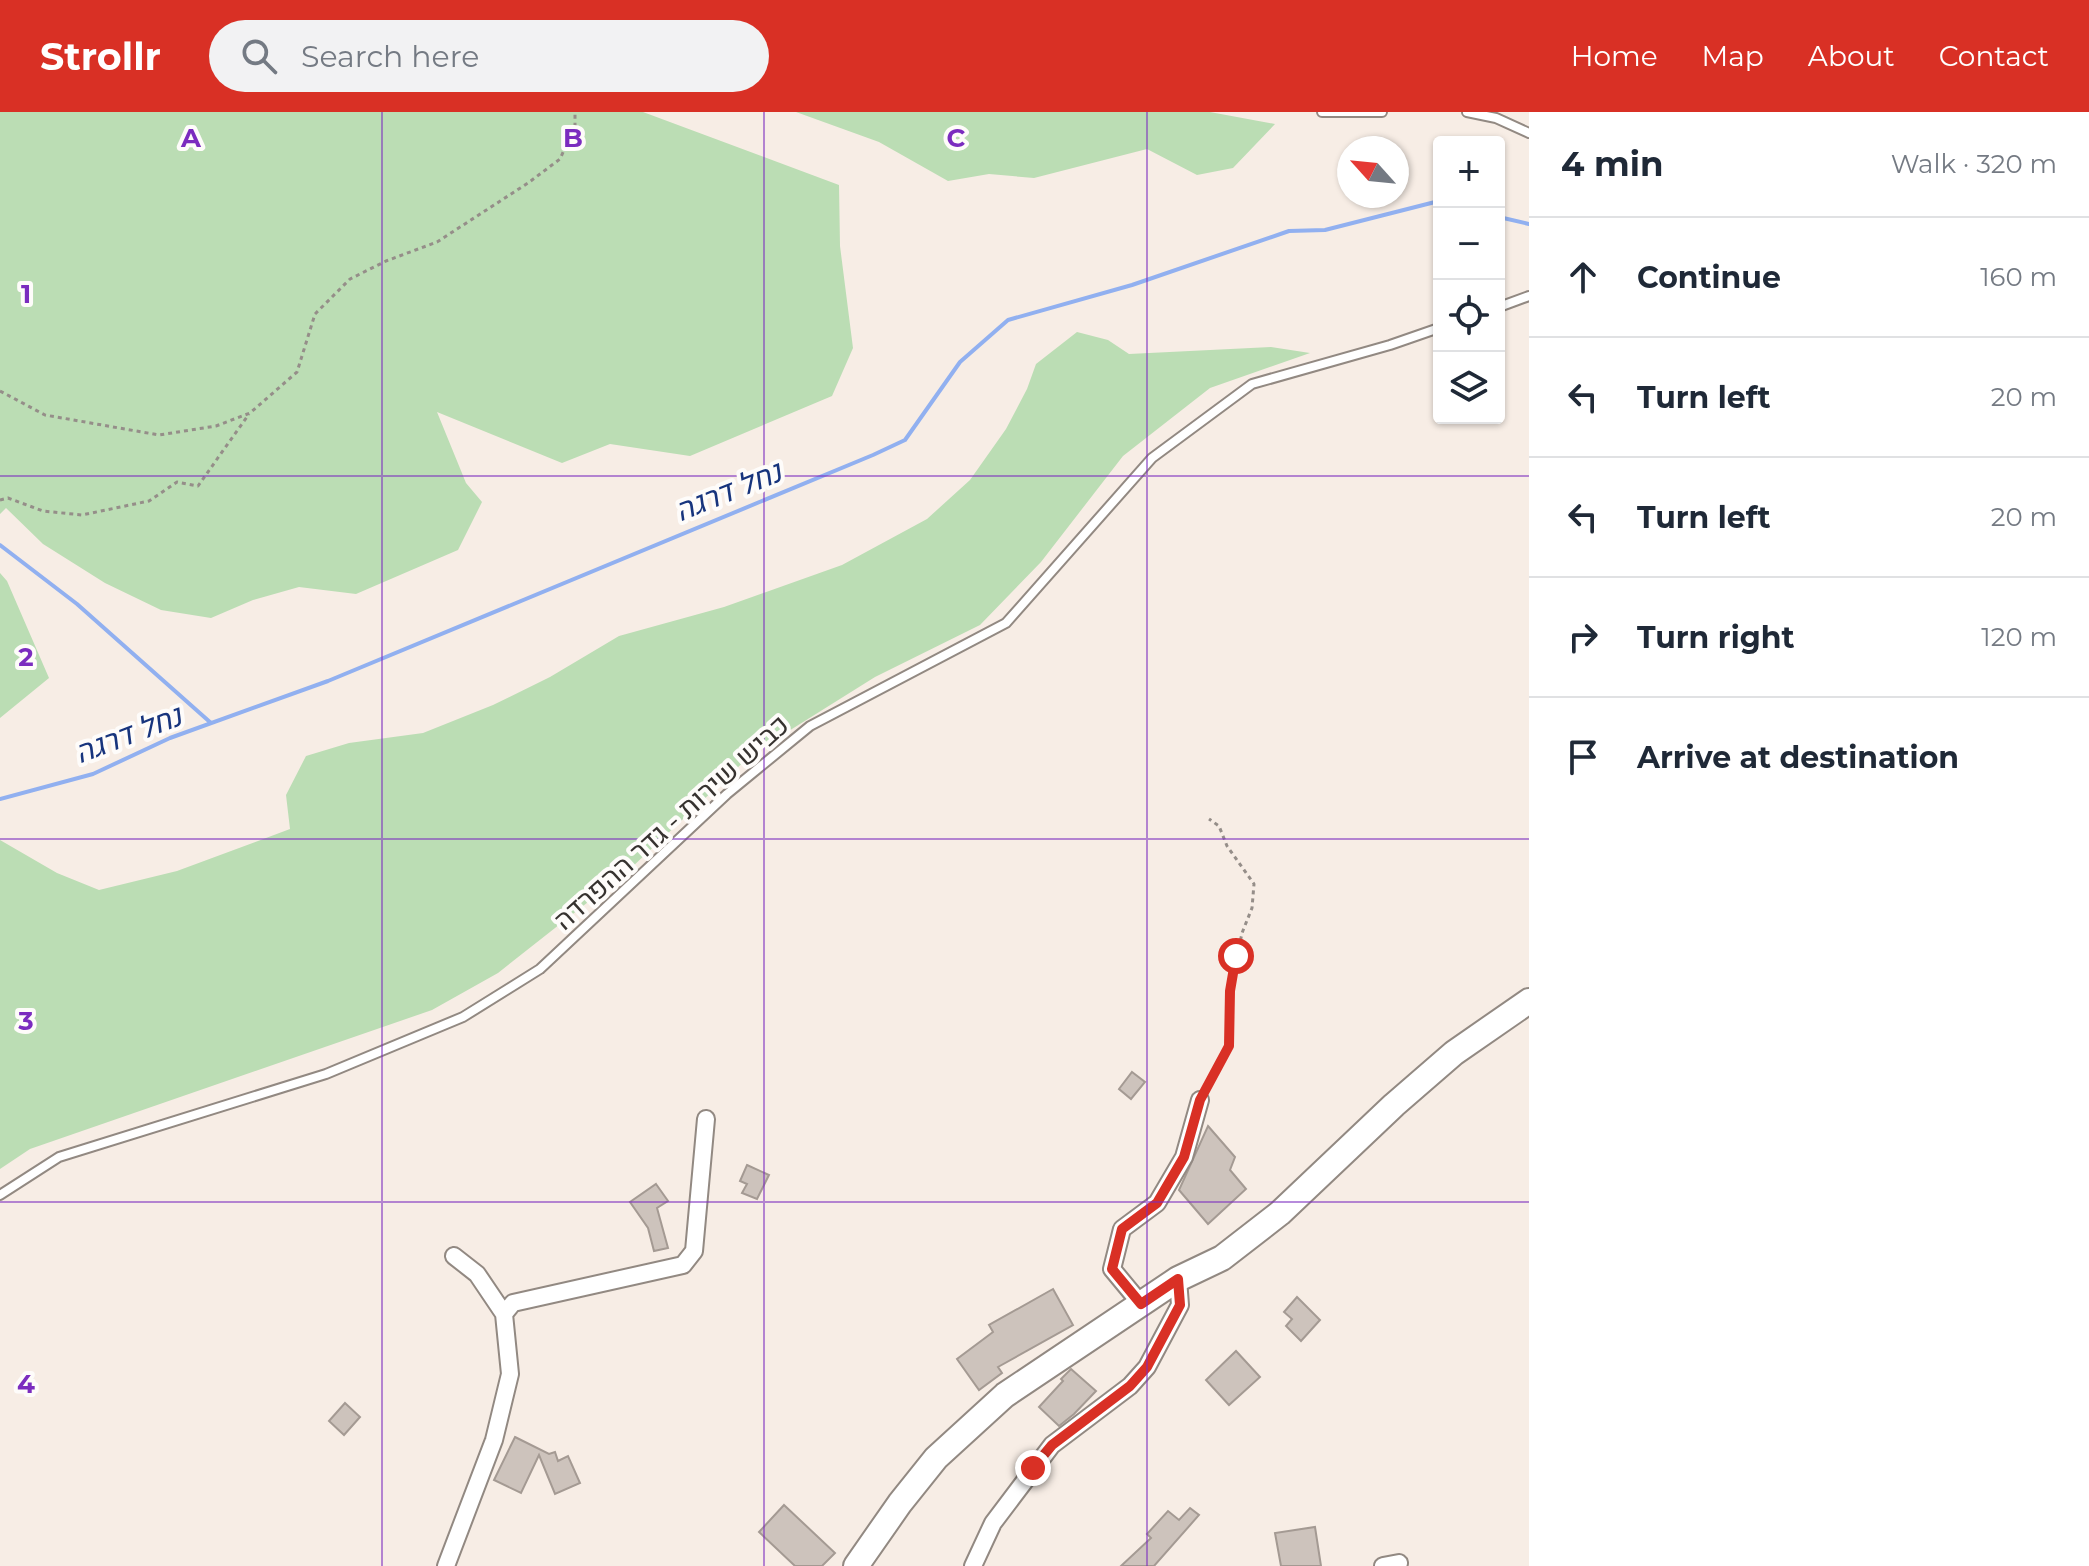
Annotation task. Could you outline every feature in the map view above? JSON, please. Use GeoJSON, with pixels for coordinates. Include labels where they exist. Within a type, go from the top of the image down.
{"type":"FeatureCollection","features":[{"type":"Feature","properties":{"kind":"street"},"geometry":{"type":"LineString","coordinates":[[856,1566],[936,1458],[1005,1395],[1178,1279],[1222,1258],[1280,1213],[1444,1061],[1529,1001]]}},
{"type":"Feature","properties":{"kind":"street"},"geometry":{"type":"LineString","coordinates":[[1141,1304],[1112,1269],[1122,1229],[1157,1203],[1184,1157],[1200,1100]]}},
{"type":"Feature","properties":{"kind":"street"},"geometry":{"type":"LineString","coordinates":[[504,1314],[513,1303],[683,1265],[694,1251],[706,1119]]}},
{"type":"Feature","properties":{"kind":"street"},"geometry":{"type":"LineString","coordinates":[[446,1566],[504,1407],[510,1374],[504,1314],[477,1274],[454,1256]]}},
{"type":"Feature","properties":{"kind":"street"},"geometry":{"type":"LineString","coordinates":[[973,1566],[993,1523],[1052,1445],[1130,1386],[1147,1367],[1180,1305],[1178,1279]]}},
{"type":"Feature","properties":{"kind":"lane"},"geometry":{"type":"LineString","coordinates":[[1322,112],[1382,112]]}},
{"type":"Feature","properties":{"kind":"lane"},"geometry":{"type":"LineString","coordinates":[[1467,112],[1496,118],[1529,133]]}},
{"type":"Feature","properties":{"kind":"lane"},"geometry":{"type":"LineString","coordinates":[[1505,305],[1529,296]]}},
{"type":"Feature","properties":{"kind":"lane","name":"כביש שירות - גדר ההפרדה"},"geometry":{"type":"LineString","coordinates":[[0,1195],[59,1157],[326,1074],[476,1009],[540,969],[727,794],[810,726],[1006,623],[1152,458],[1252,384],[1433,330]]}},
{"type":"Feature","properties":{"kind":"path"},"geometry":{"type":"LineString","coordinates":[[0,500],[8,498],[43,511],[82,515],[149,501],[177,482],[198,486],[250,413],[297,372],[315,314],[350,279],[386,261],[437,242],[528,183],[560,159],[575,126],[575,112]]}},
{"type":"Feature","properties":{"kind":"path"},"geometry":{"type":"LineString","coordinates":[[0,391],[45,415],[159,435],[216,426],[250,413]]}},
{"type":"Feature","properties":{"kind":"path"},"geometry":{"type":"LineString","coordinates":[[1200,1100],[1229,1046],[1230,991],[1242,933],[1252,908],[1254,884],[1227,846],[1219,826],[1209,819]]}},
{"type":"Feature","properties":{"kind":"green space"},"geometry":{"type":"Polygon","coordinates":[[[0,112],[643,112],[839,185],[840,246],[853,348],[832,396],[690,456],[610,444],[562,463],[437,412],[466,483],[482,502],[458,550],[356,594],[299,587],[253,600],[211,618],[161,610],[105,583],[43,544],[6,508],[0,514],[0,112]]]}},
{"type":"Feature","properties":{"kind":"green space"},"geometry":{"type":"Polygon","coordinates":[[[796,112],[1210,112],[1275,124],[1233,168],[1197,175],[1147,149],[1034,178],[989,174],[948,181],[879,142],[796,112]]]}},
{"type":"Feature","properties":{"kind":"green space"},"geometry":{"type":"Polygon","coordinates":[[[1077,332],[1108,340],[1129,354],[1271,347],[1310,353],[1210,388],[1123,456],[1041,562],[980,625],[875,677],[752,754],[630,869],[498,973],[432,1010],[30,1149],[0,1169],[0,840],[57,873],[99,890],[177,871],[290,829],[286,795],[306,756],[349,743],[423,733],[493,705],[550,677],[619,636],[724,607],[842,565],[927,519],[970,480],[1006,429],[1036,364],[1077,332]]]}},
{"type":"Feature","properties":{"kind":"green space"},"geometry":{"type":"Polygon","coordinates":[[[0,573],[7,581],[49,678],[0,718],[0,573]]]}},
{"type":"Feature","properties":{"kind":"building"},"geometry":{"type":"Polygon","coordinates":[[[1132,1072],[1145,1082],[1131,1099],[1119,1089],[1132,1072]]]}},
{"type":"Feature","properties":{"kind":"building"},"geometry":{"type":"Polygon","coordinates":[[[1208,1126],[1235,1157],[1230,1170],[1246,1189],[1208,1224],[1179,1190],[1208,1126]]]}},
{"type":"Feature","properties":{"kind":"building"},"geometry":{"type":"Polygon","coordinates":[[[747,1165],[769,1175],[757,1199],[742,1193],[747,1184],[740,1181],[747,1165]]]}},
{"type":"Feature","properties":{"kind":"building"},"geometry":{"type":"Polygon","coordinates":[[[656,1184],[668,1201],[657,1208],[668,1248],[654,1251],[648,1228],[630,1202],[656,1184]]]}},
{"type":"Feature","properties":{"kind":"building"},"geometry":{"type":"Polygon","coordinates":[[[1053,1289],[1073,1325],[998,1367],[1002,1373],[979,1390],[957,1359],[993,1332],[989,1325],[1053,1289]]]}},
{"type":"Feature","properties":{"kind":"building"},"geometry":{"type":"Polygon","coordinates":[[[1297,1297],[1320,1320],[1301,1341],[1286,1326],[1292,1319],[1284,1312],[1297,1297]]]}},
{"type":"Feature","properties":{"kind":"building"},"geometry":{"type":"Polygon","coordinates":[[[1236,1351],[1260,1377],[1229,1405],[1206,1380],[1236,1351]]]}},
{"type":"Feature","properties":{"kind":"building"},"geometry":{"type":"Polygon","coordinates":[[[1071,1369],[1096,1391],[1059,1426],[1039,1407],[1071,1369]]]}},
{"type":"Feature","properties":{"kind":"building"},"geometry":{"type":"Polygon","coordinates":[[[345,1403],[360,1417],[344,1435],[329,1421],[345,1403]]]}},
{"type":"Feature","properties":{"kind":"building"},"geometry":{"type":"Polygon","coordinates":[[[515,1437],[549,1454],[555,1452],[558,1461],[568,1456],[580,1483],[555,1494],[539,1455],[521,1493],[494,1480],[515,1437]]]}},
{"type":"Feature","properties":{"kind":"building"},"geometry":{"type":"Polygon","coordinates":[[[784,1505],[835,1553],[822,1566],[795,1566],[759,1532],[784,1505]]]}},
{"type":"Feature","properties":{"kind":"building"},"geometry":{"type":"Polygon","coordinates":[[[1190,1508],[1199,1515],[1154,1566],[1121,1566],[1151,1538],[1147,1534],[1168,1511],[1179,1520],[1190,1508]]]}},
{"type":"Feature","properties":{"kind":"building"},"geometry":{"type":"Polygon","coordinates":[[[1315,1527],[1321,1566],[1281,1566],[1275,1533],[1315,1527]]]}},
{"type":"Feature","properties":{"kind":"waterway","name":"נחל דרגה"},"geometry":{"type":"LineString","coordinates":[[0,799],[93,774],[170,738],[328,681],[905,440],[960,362],[1008,320],[1132,285],[1289,231],[1325,230],[1433,203]]}},
{"type":"Feature","properties":{"kind":"waterway","name":"נחל דרגה"},"geometry":{"type":"LineString","coordinates":[[1505,218],[1529,224]]}},
{"type":"Feature","properties":{"kind":"waterway"},"geometry":{"type":"LineString","coordinates":[[0,545],[77,604],[211,723]]}},
{"type":"Feature","properties":{"kind":"route"},"geometry":{"type":"LineString","coordinates":[[1033,1468],[1052,1445],[1130,1386],[1147,1367],[1180,1305],[1178,1279],[1141,1304],[1112,1269],[1122,1229],[1157,1203],[1184,1157],[1200,1100],[1229,1046],[1230,991],[1236,956]]}}]}
